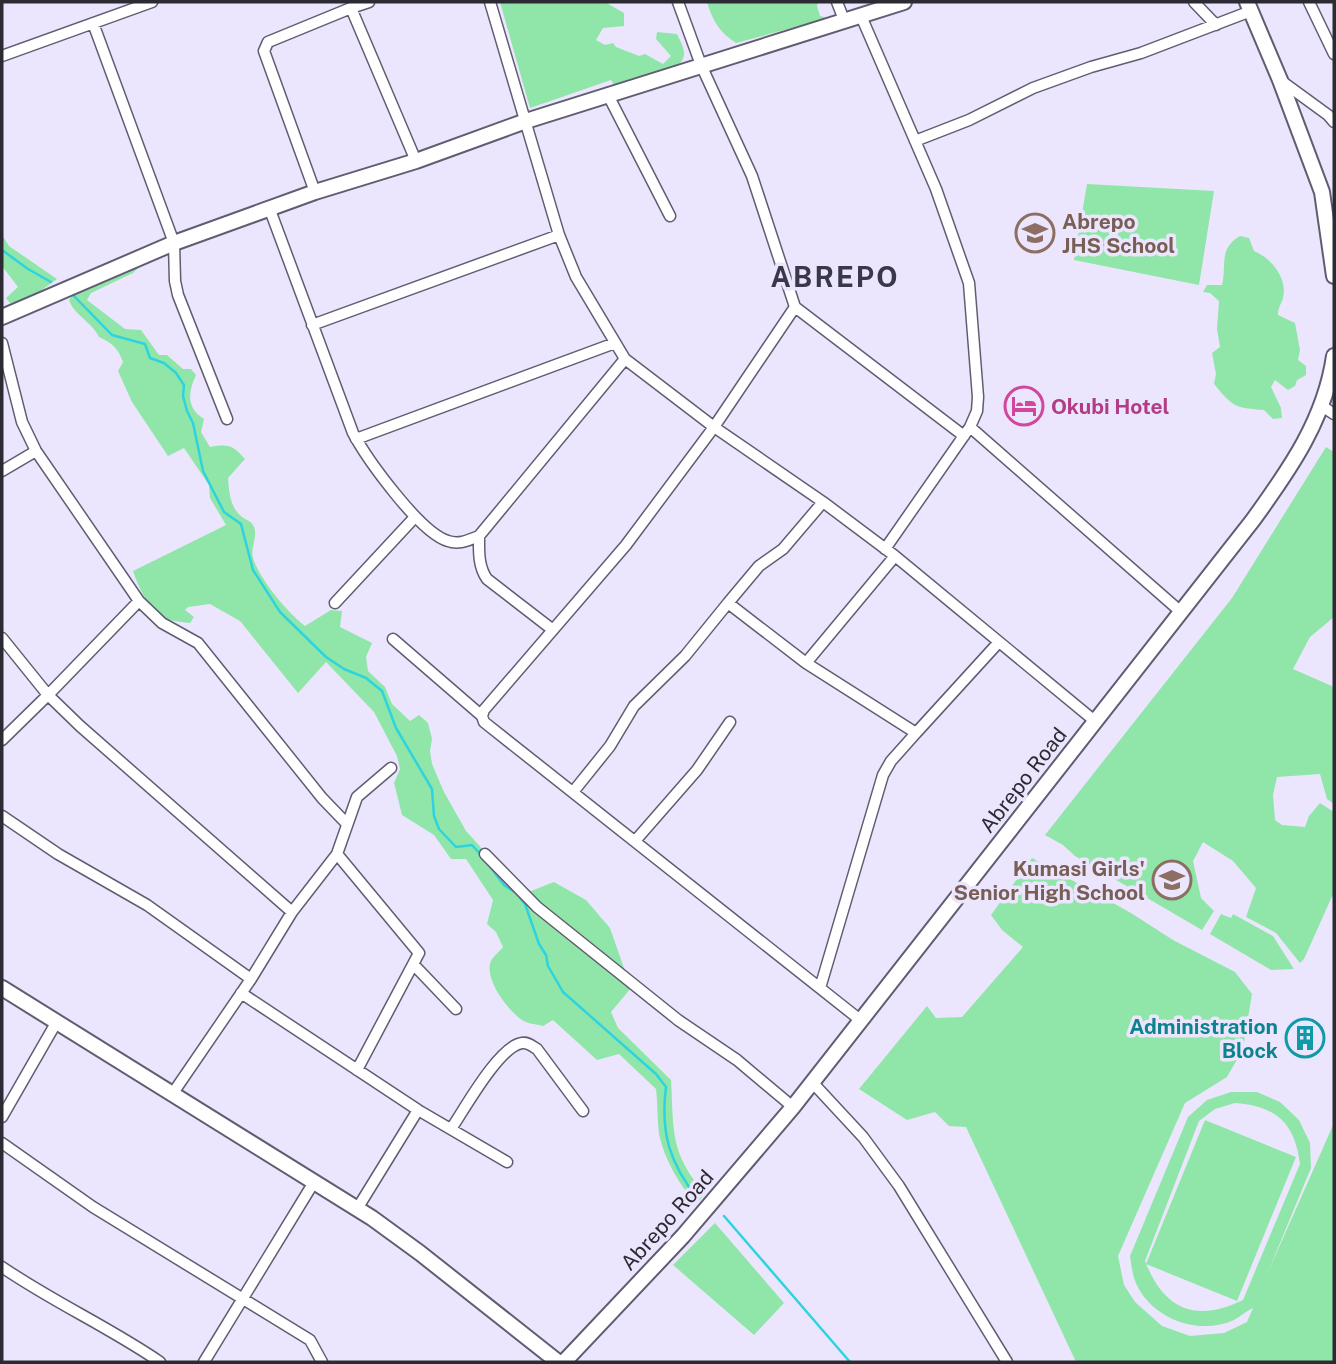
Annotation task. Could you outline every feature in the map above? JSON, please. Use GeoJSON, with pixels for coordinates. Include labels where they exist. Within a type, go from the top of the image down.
{"type":"FeatureCollection","features":[{"type":"Feature","properties":{"kind":"street"},"geometry":{"type":"LineString","coordinates":[[2,56],[152,2]]}},
{"type":"Feature","properties":{"kind":"street"},"geometry":{"type":"LineString","coordinates":[[315,192],[264,51],[268,42],[369,2]]}},
{"type":"Feature","properties":{"kind":"street"},"geometry":{"type":"LineString","coordinates":[[490,2],[559,235],[576,277],[625,359],[714,427],[885,548],[1096,722]]}},
{"type":"Feature","properties":{"kind":"street"},"geometry":{"type":"LineString","coordinates":[[678,2],[701,65],[752,176],[795,307],[967,432],[1181,612]]}},
{"type":"Feature","properties":{"kind":"street"},"geometry":{"type":"LineString","coordinates":[[837,2],[844,20]]}},
{"type":"Feature","properties":{"kind":"street"},"geometry":{"type":"LineString","coordinates":[[2,317],[174,243],[315,192],[416,161],[526,121],[904,2]]}},
{"type":"Feature","properties":{"kind":"street"},"geometry":{"type":"LineString","coordinates":[[1194,2],[1216,25]]}},
{"type":"Feature","properties":{"kind":"street"},"geometry":{"type":"LineString","coordinates":[[1309,2],[1334,54]]}},
{"type":"Feature","properties":{"kind":"street"},"geometry":{"type":"LineString","coordinates":[[915,141],[969,120],[1033,88],[1216,25],[1249,6],[1322,192],[1334,276]]}},
{"type":"Feature","properties":{"kind":"street"},"geometry":{"type":"LineString","coordinates":[[351,8],[416,161]]}},
{"type":"Feature","properties":{"kind":"street"},"geometry":{"type":"LineString","coordinates":[[861,16],[960,253],[969,283],[978,397],[977,411],[967,432],[885,548]]}},
{"type":"Feature","properties":{"kind":"street"},"geometry":{"type":"LineString","coordinates":[[93,23],[174,243],[178,295],[227,419]]}},
{"type":"Feature","properties":{"kind":"street"},"geometry":{"type":"LineString","coordinates":[[1280,80],[1332,116]]}},
{"type":"Feature","properties":{"kind":"street"},"geometry":{"type":"LineString","coordinates":[[608,95],[670,216]]}},
{"type":"Feature","properties":{"kind":"street"},"geometry":{"type":"LineString","coordinates":[[270,210],[356,439],[415,517],[440,538],[461,542],[479,536],[625,359]]}},
{"type":"Feature","properties":{"kind":"street"},"geometry":{"type":"LineString","coordinates":[[312,325],[559,235]]}},
{"type":"Feature","properties":{"kind":"street"},"geometry":{"type":"LineString","coordinates":[[482,716],[484,710],[626,545],[714,427],[795,307]]}},
{"type":"Feature","properties":{"kind":"street"},"geometry":{"type":"LineString","coordinates":[[2,343],[22,422],[36,451],[139,601],[162,622],[198,643],[249,710],[347,824]]}},
{"type":"Feature","properties":{"kind":"street"},"geometry":{"type":"LineString","coordinates":[[356,439],[615,343]]}},
{"type":"Feature","properties":{"kind":"street","name":"Abrepo Road"},"geometry":{"type":"LineString","coordinates":[[564,1362],[674,1246],[793,1107],[859,1019],[1181,612],[1286,474],[1328,410],[1334,356]]}},
{"type":"Feature","properties":{"kind":"street"},"geometry":{"type":"LineString","coordinates":[[2,471],[36,451]]}},
{"type":"Feature","properties":{"kind":"street"},"geometry":{"type":"LineString","coordinates":[[573,792],[610,746],[634,706],[685,656],[759,566],[783,549],[823,502]]}},
{"type":"Feature","properties":{"kind":"street"},"geometry":{"type":"LineString","coordinates":[[335,603],[415,517]]}},
{"type":"Feature","properties":{"kind":"street"},"geometry":{"type":"LineString","coordinates":[[479,536],[479,556],[482,572],[487,579],[553,630]]}},
{"type":"Feature","properties":{"kind":"street"},"geometry":{"type":"LineString","coordinates":[[806,663],[895,556]]}},
{"type":"Feature","properties":{"kind":"street"},"geometry":{"type":"LineString","coordinates":[[2,740],[139,601]]}},
{"type":"Feature","properties":{"kind":"street"},"geometry":{"type":"LineString","coordinates":[[728,603],[806,663],[916,733]]}},
{"type":"Feature","properties":{"kind":"street"},"geometry":{"type":"LineString","coordinates":[[2,638],[48,695],[80,726],[292,912]]}},
{"type":"Feature","properties":{"kind":"street"},"geometry":{"type":"LineString","coordinates":[[393,639],[482,716],[484,722],[859,1019]]}},
{"type":"Feature","properties":{"kind":"street"},"geometry":{"type":"LineString","coordinates":[[820,988],[883,775],[891,761],[999,642]]}},
{"type":"Feature","properties":{"kind":"street"},"geometry":{"type":"LineString","coordinates":[[635,842],[697,770],[730,722]]}},
{"type":"Feature","properties":{"kind":"street"},"geometry":{"type":"LineString","coordinates":[[173,1093],[251,979],[292,912],[337,854],[357,797],[391,768]]}},
{"type":"Feature","properties":{"kind":"street"},"geometry":{"type":"LineString","coordinates":[[2,816],[58,854],[147,905],[251,979]]}},
{"type":"Feature","properties":{"kind":"street"},"geometry":{"type":"LineString","coordinates":[[337,854],[418,949],[414,965],[357,1070]]}},
{"type":"Feature","properties":{"kind":"street"},"geometry":{"type":"LineString","coordinates":[[485,854],[537,907],[678,1020],[737,1060],[793,1107]]}},
{"type":"Feature","properties":{"kind":"street"},"geometry":{"type":"LineString","coordinates":[[414,965],[456,1010]]}},
{"type":"Feature","properties":{"kind":"street"},"geometry":{"type":"LineString","coordinates":[[2,988],[357,1209],[412,1247],[558,1362]]}},
{"type":"Feature","properties":{"kind":"street"},"geometry":{"type":"LineString","coordinates":[[240,993],[418,1110],[507,1162]]}},
{"type":"Feature","properties":{"kind":"street"},"geometry":{"type":"LineString","coordinates":[[2,1117],[56,1023]]}},
{"type":"Feature","properties":{"kind":"street"},"geometry":{"type":"LineString","coordinates":[[451,1129],[494,1064],[519,1043],[527,1043],[537,1049],[583,1111]]}},
{"type":"Feature","properties":{"kind":"street"},"geometry":{"type":"LineString","coordinates":[[813,1082],[863,1137],[899,1186],[1007,1362]]}},
{"type":"Feature","properties":{"kind":"street"},"geometry":{"type":"LineString","coordinates":[[357,1209],[418,1110]]}},
{"type":"Feature","properties":{"kind":"street"},"geometry":{"type":"LineString","coordinates":[[2,1143],[93,1207],[310,1340],[322,1362]]}},
{"type":"Feature","properties":{"kind":"street"},"geometry":{"type":"LineString","coordinates":[[204,1362],[314,1182]]}},
{"type":"Feature","properties":{"kind":"street"},"geometry":{"type":"LineString","coordinates":[[2,1267],[68,1309],[125,1338],[160,1362]]}},
{"type":"Feature","properties":{"kind":"green space"},"geometry":{"type":"Polygon","coordinates":[[[500,2],[605,2],[624,13],[624,26],[603,28],[596,40],[605,45],[613,43],[616,47],[639,56],[645,54],[663,64],[671,56],[656,39],[657,32],[677,34],[684,57],[679,64],[615,87],[611,80],[530,108],[500,2]]]}},
{"type":"Feature","properties":{"kind":"green space"},"geometry":{"type":"Polygon","coordinates":[[[707,2],[818,2],[820,16],[828,18],[736,43],[717,25],[707,2]]]}},
{"type":"Feature","properties":{"kind":"green space"},"geometry":{"type":"Polygon","coordinates":[[[1087,184],[1214,191],[1199,285],[1074,260],[1087,184]]]}},
{"type":"Feature","properties":{"kind":"green space"},"geometry":{"type":"Polygon","coordinates":[[[2,235],[9,246],[57,279],[28,300],[10,303],[6,298],[18,287],[2,266],[2,235]]]}},
{"type":"Feature","properties":{"kind":"green space"},"geometry":{"type":"Polygon","coordinates":[[[1240,236],[1249,238],[1254,251],[1266,258],[1281,276],[1284,291],[1278,315],[1295,323],[1300,350],[1298,360],[1306,366],[1306,375],[1297,380],[1295,386],[1288,390],[1275,380],[1271,387],[1281,408],[1282,418],[1273,419],[1264,410],[1235,405],[1214,384],[1216,374],[1212,353],[1220,347],[1217,329],[1219,301],[1210,293],[1203,292],[1207,285],[1222,285],[1226,252],[1240,236]]]}},
{"type":"Feature","properties":{"kind":"green space"},"geometry":{"type":"Polygon","coordinates":[[[144,262],[133,273],[91,293],[87,300],[125,329],[141,330],[159,355],[167,355],[183,369],[191,369],[196,375],[190,399],[194,410],[204,419],[201,432],[210,447],[230,447],[245,459],[228,478],[229,488],[235,509],[254,527],[252,554],[262,576],[282,604],[305,626],[331,610],[342,611],[340,627],[372,643],[366,657],[368,671],[385,687],[392,704],[410,721],[419,715],[428,723],[432,739],[432,764],[466,831],[517,887],[531,891],[554,882],[586,900],[610,928],[631,988],[611,1012],[618,1028],[671,1080],[674,1127],[679,1153],[693,1179],[705,1194],[696,1204],[678,1180],[664,1153],[659,1134],[656,1089],[619,1054],[597,1060],[553,1020],[543,1026],[524,1021],[499,995],[491,979],[490,964],[503,947],[496,932],[487,924],[493,900],[466,859],[451,859],[434,835],[402,815],[394,783],[400,769],[397,756],[374,712],[326,662],[298,693],[240,621],[210,604],[188,607],[185,610],[194,617],[190,623],[161,616],[146,599],[133,571],[226,525],[210,498],[209,485],[184,448],[168,456],[132,402],[118,371],[123,362],[117,350],[99,337],[69,300],[75,292],[144,262]]]}},
{"type":"Feature","properties":{"kind":"green space"},"geometry":{"type":"Polygon","coordinates":[[[1326,447],[1334,452],[1334,617],[1310,637],[1293,669],[1334,687],[1334,804],[1327,799],[1320,774],[1277,777],[1273,795],[1275,820],[1282,825],[1305,827],[1309,816],[1320,803],[1334,812],[1334,892],[1300,963],[1276,933],[1246,917],[1256,888],[1233,861],[1203,842],[1193,861],[1201,898],[1214,911],[1202,930],[1075,856],[1063,845],[1045,835],[1232,598],[1326,447]]]}},
{"type":"Feature","properties":{"kind":"green space"},"geometry":{"type":"Polygon","coordinates":[[[1032,858],[1131,913],[1173,940],[1235,972],[1252,994],[1243,1049],[1227,1077],[1185,1103],[1118,1256],[1124,1285],[1135,1302],[1162,1326],[1190,1336],[1224,1333],[1247,1322],[1253,1308],[1234,1320],[1205,1326],[1175,1320],[1162,1313],[1141,1292],[1134,1278],[1130,1256],[1188,1117],[1207,1100],[1231,1092],[1257,1092],[1280,1102],[1299,1120],[1310,1143],[1311,1168],[1268,1272],[1334,1123],[1334,1362],[1076,1362],[966,1127],[949,1126],[935,1112],[907,1120],[859,1089],[927,1006],[936,1018],[962,1017],[1023,947],[1002,930],[991,915],[1032,858]],[[1235,1103],[1215,1109],[1199,1121],[1145,1261],[1162,1291],[1184,1308],[1196,1311],[1211,1310],[1243,1300],[1300,1164],[1294,1138],[1288,1127],[1272,1113],[1235,1103]]]}},
{"type":"Feature","properties":{"kind":"green space"},"geometry":{"type":"Polygon","coordinates":[[[1221,914],[1231,918],[1233,914],[1273,936],[1294,969],[1271,970],[1210,934],[1221,914]]]}},
{"type":"Feature","properties":{"kind":"green space"},"geometry":{"type":"Polygon","coordinates":[[[1205,1120],[1296,1157],[1237,1301],[1146,1264],[1205,1120]]]}},
{"type":"Feature","properties":{"kind":"green space"},"geometry":{"type":"Polygon","coordinates":[[[715,1223],[784,1303],[754,1335],[673,1265],[715,1223]]]}},
{"type":"Feature","properties":{"kind":"waterway"},"geometry":{"type":"LineString","coordinates":[[2,250],[51,282]]}},
{"type":"Feature","properties":{"kind":"waterway"},"geometry":{"type":"LineString","coordinates":[[74,296],[112,335],[145,344],[150,358],[164,363],[176,373],[184,385],[183,396],[193,423],[203,471],[224,512],[241,524],[253,570],[280,612],[326,657],[344,669],[366,678],[382,691],[396,728],[432,789],[434,816],[439,829],[456,847],[472,845],[481,855]]}},
{"type":"Feature","properties":{"kind":"waterway"},"geometry":{"type":"LineString","coordinates":[[485,860],[504,885],[516,893],[525,904],[548,966],[563,992],[656,1074],[666,1087],[665,1119],[669,1147],[680,1173],[698,1199]]}},
{"type":"Feature","properties":{"kind":"waterway"},"geometry":{"type":"LineString","coordinates":[[724,1216],[850,1362]]}},
{"type":"Feature","properties":{"kind":"place","name":"Abrepo JHS School"},"geometry":{"type":"Point","coordinates":[1035,233]}},
{"type":"Feature","properties":{"kind":"place","name":"Okubi Hotel"},"geometry":{"type":"Point","coordinates":[1024,406]}},
{"type":"Feature","properties":{"kind":"place","name":"Kumasi Girls' Senior High School"},"geometry":{"type":"Point","coordinates":[1172,880]}},
{"type":"Feature","properties":{"kind":"place","name":"Administration Block"},"geometry":{"type":"Point","coordinates":[1305,1038]}},
{"type":"Feature","properties":{"kind":"district","name":"ABREPO"},"geometry":{"type":"Point","coordinates":[835,276]}}]}
